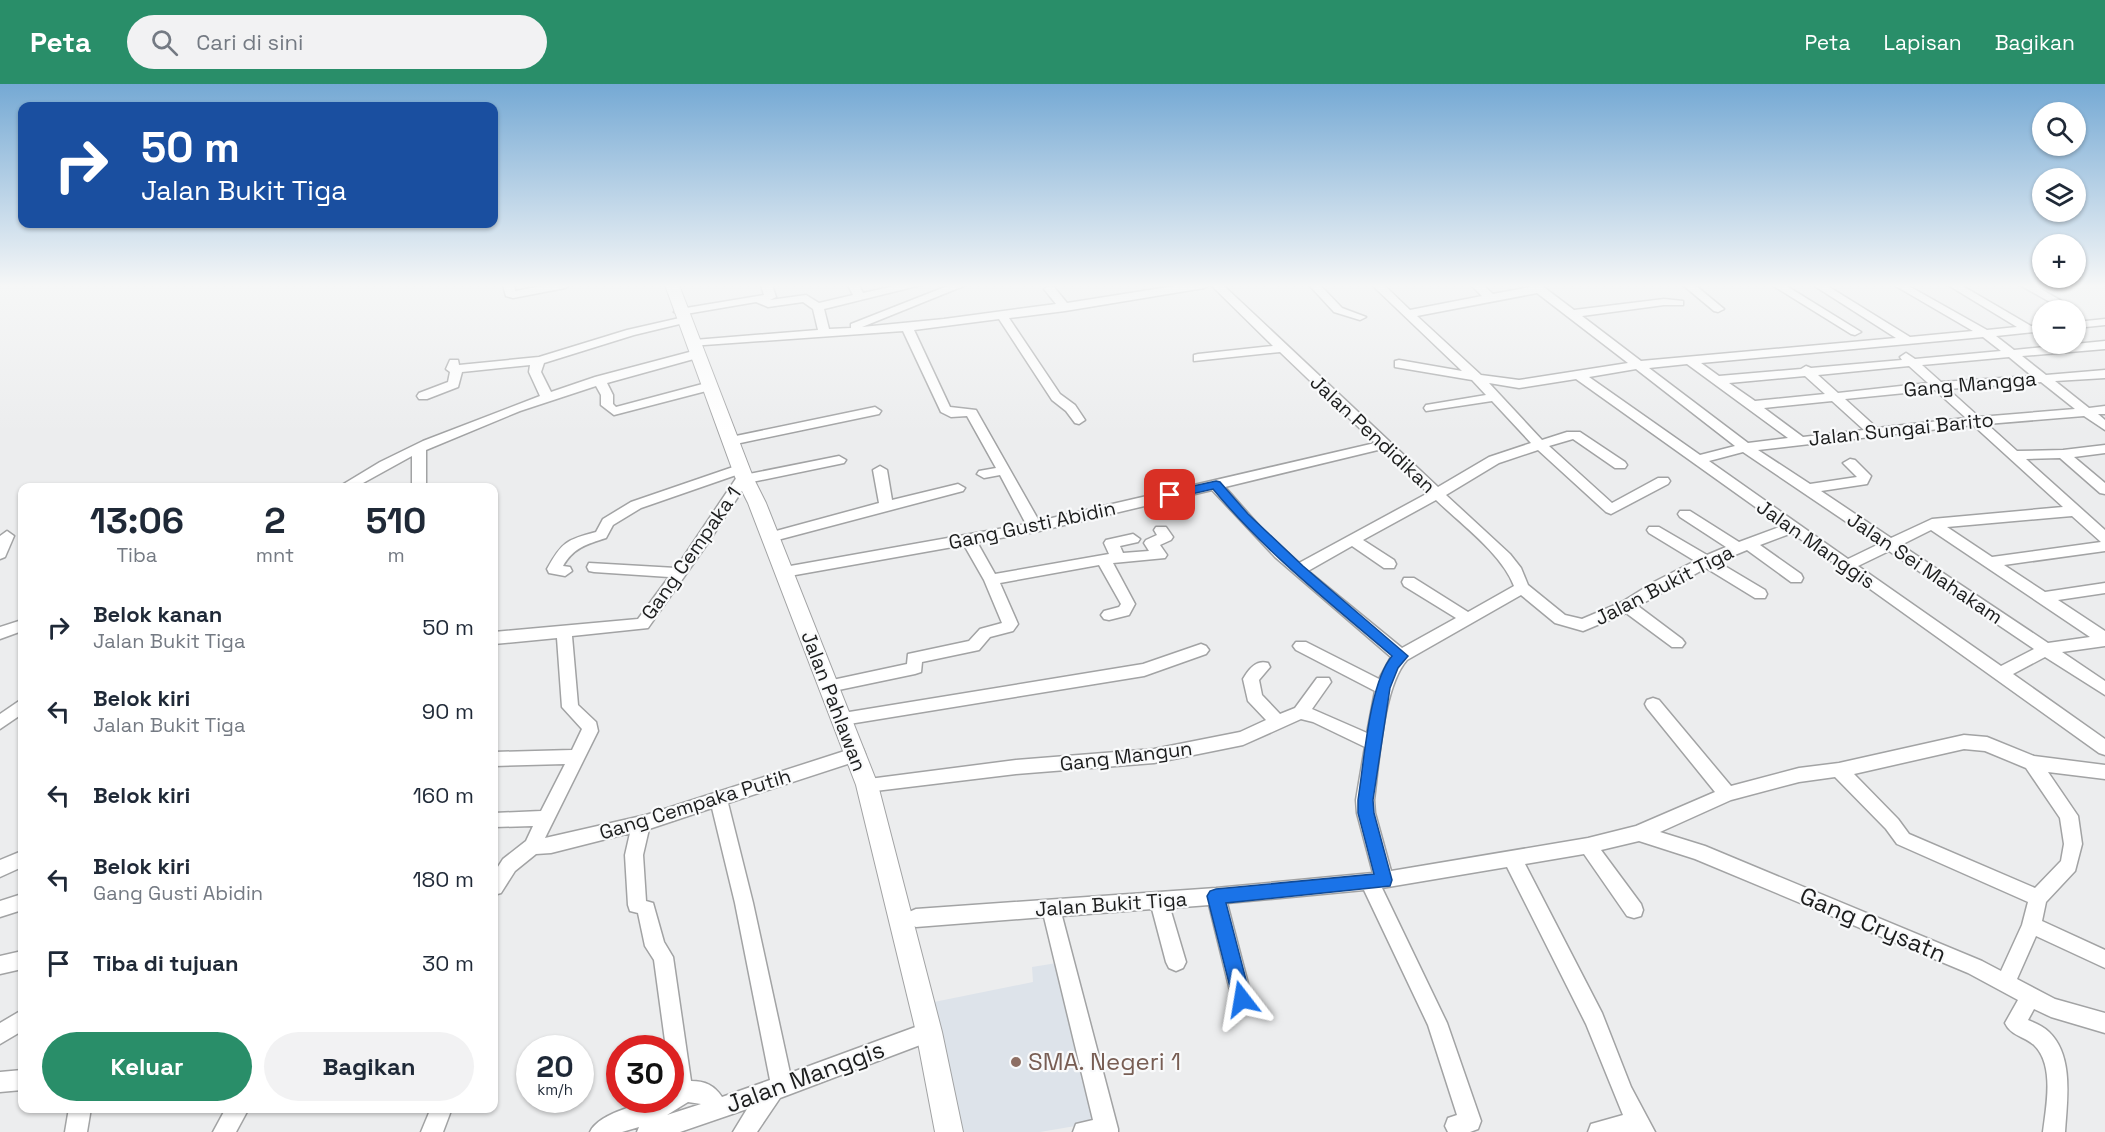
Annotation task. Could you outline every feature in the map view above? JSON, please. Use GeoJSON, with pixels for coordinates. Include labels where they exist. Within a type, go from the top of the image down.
{"type":"FeatureCollection","features":[{"type":"Feature","properties":{"kind":"main road","name":"Jalan Pahlawan"},"geometry":{"type":"LineString","coordinates":[[690,334],[743,475],[857,754],[910,918],[949,1132]]}},
{"type":"Feature","properties":{"kind":"street"},"geometry":{"type":"LineString","coordinates":[[423,396],[454,384],[456,365],[540,360],[625,334]]}},
{"type":"Feature","properties":{"kind":"street"},"geometry":{"type":"LineString","coordinates":[[353,483],[475,423],[547,397],[696,349],[740,338],[809,334]]}},
{"type":"Feature","properties":{"kind":"street"},"geometry":{"type":"LineString","coordinates":[[910,334],[945,409],[951,413],[966,411],[972,413],[1035,527]]}},
{"type":"Feature","properties":{"kind":"street"},"geometry":{"type":"LineString","coordinates":[[1014,334],[1056,397],[1071,408],[1079,420]]}},
{"type":"Feature","properties":{"kind":"street","name":"Jalan Pendidikan"},"geometry":{"type":"LineString","coordinates":[[1267,334],[1505,558],[1516,572],[1522,588]]}},
{"type":"Feature","properties":{"kind":"street"},"geometry":{"type":"LineString","coordinates":[[1428,334],[1475,377],[1539,444],[1611,509],[1663,481]]}},
{"type":"Feature","properties":{"kind":"street","name":"Jalan Sei Mahakam"},"geometry":{"type":"LineString","coordinates":[[1598,334],[1744,447],[2105,689]]}},
{"type":"Feature","properties":{"kind":"street"},"geometry":{"type":"LineString","coordinates":[[1898,334],[1906,339]]}},
{"type":"Feature","properties":{"kind":"street"},"geometry":{"type":"LineString","coordinates":[[1399,364],[1519,384],[1638,365],[1692,362],[1973,334]]}},
{"type":"Feature","properties":{"kind":"street"},"geometry":{"type":"LineString","coordinates":[[1986,334],[2105,426]]}},
{"type":"Feature","properties":{"kind":"street"},"geometry":{"type":"LineString","coordinates":[[1889,341],[2105,538]]}},
{"type":"Feature","properties":{"kind":"street"},"geometry":{"type":"LineString","coordinates":[[1717,380],[1806,370],[2105,345]]}},
{"type":"Feature","properties":{"kind":"street"},"geometry":{"type":"LineString","coordinates":[[1198,358],[1282,348]]}},
{"type":"Feature","properties":{"kind":"street"},"geometry":{"type":"LineString","coordinates":[[540,360],[537,362],[535,372],[547,397]]}},
{"type":"Feature","properties":{"kind":"street"},"geometry":{"type":"LineString","coordinates":[[1692,362],[1799,440]]}},
{"type":"Feature","properties":{"kind":"street"},"geometry":{"type":"LineString","coordinates":[[1806,370],[1874,432]]}},
{"type":"Feature","properties":{"kind":"street","name":"Jalan Manggis"},"geometry":{"type":"LineString","coordinates":[[1578,375],[2105,748]]}},
{"type":"Feature","properties":{"kind":"street","name":"Gang Mangga"},"geometry":{"type":"LineString","coordinates":[[1753,405],[1938,386],[2102,375]]}},
{"type":"Feature","properties":{"kind":"street"},"geometry":{"type":"LineString","coordinates":[[599,381],[607,395],[607,405],[614,411],[710,386]]}},
{"type":"Feature","properties":{"kind":"street"},"geometry":{"type":"LineString","coordinates":[[1430,408],[1495,397]]}},
{"type":"Feature","properties":{"kind":"street","name":"Jalan Sungai Barito"},"geometry":{"type":"LineString","coordinates":[[1698,460],[1744,447],[1799,440],[2105,410]]}},
{"type":"Feature","properties":{"kind":"street"},"geometry":{"type":"LineString","coordinates":[[731,441],[875,411]]}},
{"type":"Feature","properties":{"kind":"street"},"geometry":{"type":"LineString","coordinates":[[1299,569],[1437,494],[1494,460],[1539,444],[1575,435],[1620,465]]}},
{"type":"Feature","properties":{"kind":"street","name":"Gang Gusti Abidin"},"geometry":{"type":"LineString","coordinates":[[784,572],[1035,527],[1383,445]]}},
{"type":"Feature","properties":{"kind":"street"},"geometry":{"type":"LineString","coordinates":[[419,450],[419,483]]}},
{"type":"Feature","properties":{"kind":"street"},"geometry":{"type":"LineString","coordinates":[[2013,455],[2103,451]]}},
{"type":"Feature","properties":{"kind":"street"},"geometry":{"type":"LineString","coordinates":[[2063,454],[2105,490]]}},
{"type":"Feature","properties":{"kind":"street"},"geometry":{"type":"LineString","coordinates":[[565,571],[554,569],[565,550],[577,542],[601,535],[608,522],[636,505],[743,475],[839,459]]}},
{"type":"Feature","properties":{"kind":"street"},"geometry":{"type":"LineString","coordinates":[[1808,489],[1862,481],[1864,476],[1862,473],[1850,463]]}},
{"type":"Feature","properties":{"kind":"street"},"geometry":{"type":"LineString","coordinates":[[880,470],[886,506]]}},
{"type":"Feature","properties":{"kind":"street"},"geometry":{"type":"LineString","coordinates":[[984,474],[1005,470]]}},
{"type":"Feature","properties":{"kind":"street","name":"Gang Cempaka 1"},"geometry":{"type":"LineString","coordinates":[[498,638],[643,624],[743,475]]}},
{"type":"Feature","properties":{"kind":"street"},"geometry":{"type":"LineString","coordinates":[[1216,484],[1243,517],[1299,569],[1401,656]]}},
{"type":"Feature","properties":{"kind":"street"},"geometry":{"type":"LineString","coordinates":[[770,537],[958,488]]}},
{"type":"Feature","properties":{"kind":"street"},"geometry":{"type":"LineString","coordinates":[[1846,566],[1932,524],[2074,511]]}},
{"type":"Feature","properties":{"kind":"street"},"geometry":{"type":"LineString","coordinates":[[1685,514],[1796,578]]}},
{"type":"Feature","properties":{"kind":"street"},"geometry":{"type":"LineString","coordinates":[[1932,524],[2105,639]]}},
{"type":"Feature","properties":{"kind":"street","name":"Jalan Bukit Tiga"},"geometry":{"type":"LineString","coordinates":[[1522,588],[1560,619],[1572,624],[1591,623],[1706,563],[1742,546],[1792,528]]}},
{"type":"Feature","properties":{"kind":"street"},"geometry":{"type":"LineString","coordinates":[[991,580],[1111,559],[1160,555],[1151,543],[1166,537],[1161,530]]}},
{"type":"Feature","properties":{"kind":"street"},"geometry":{"type":"LineString","coordinates":[[1654,530],[1760,594]]}},
{"type":"Feature","properties":{"kind":"street"},"geometry":{"type":"LineString","coordinates":[[0,554],[7,536]]}},
{"type":"Feature","properties":{"kind":"street"},"geometry":{"type":"LineString","coordinates":[[829,686],[915,668],[914,658],[974,646],[985,633],[1004,630],[1010,624],[991,580],[968,539]]}},
{"type":"Feature","properties":{"kind":"street"},"geometry":{"type":"LineString","coordinates":[[1109,615],[1124,611],[1128,604],[1111,559],[1111,543],[1133,539]]}},
{"type":"Feature","properties":{"kind":"street"},"geometry":{"type":"LineString","coordinates":[[1352,540],[1389,564]]}},
{"type":"Feature","properties":{"kind":"street"},"geometry":{"type":"LineString","coordinates":[[1990,562],[2105,546]]}},
{"type":"Feature","properties":{"kind":"street"},"geometry":{"type":"LineString","coordinates":[[594,567],[679,573]]}},
{"type":"Feature","properties":{"kind":"street"},"geometry":{"type":"LineString","coordinates":[[1409,582],[1468,619]]}},
{"type":"Feature","properties":{"kind":"street"},"geometry":{"type":"LineString","coordinates":[[1459,1132],[1456,1126],[1470,1120],[1437,1023],[1377,882],[1365,800],[1383,688],[1392,666],[1401,656],[1522,588]]}},
{"type":"Feature","properties":{"kind":"street"},"geometry":{"type":"LineString","coordinates":[[2044,597],[2105,588]]}},
{"type":"Feature","properties":{"kind":"street"},"geometry":{"type":"LineString","coordinates":[[1627,606],[1677,642]]}},
{"type":"Feature","properties":{"kind":"street"},"geometry":{"type":"LineString","coordinates":[[0,633],[18,627]]}},
{"type":"Feature","properties":{"kind":"street"},"geometry":{"type":"LineString","coordinates":[[501,866],[532,846],[590,731],[590,727],[570,707],[564,633]]}},
{"type":"Feature","properties":{"kind":"street"},"geometry":{"type":"LineString","coordinates":[[2000,674],[2046,649],[2105,639]]}},
{"type":"Feature","properties":{"kind":"street"},"geometry":{"type":"LineString","coordinates":[[1301,646],[1383,688]]}},
{"type":"Feature","properties":{"kind":"street"},"geometry":{"type":"LineString","coordinates":[[843,718],[1144,670],[1201,650]]}},
{"type":"Feature","properties":{"kind":"street"},"geometry":{"type":"LineString","coordinates":[[1262,667],[1251,679],[1254,697],[1278,722]]}},
{"type":"Feature","properties":{"kind":"street"},"geometry":{"type":"LineString","coordinates":[[1323,682],[1301,713],[1317,717],[1374,744]]}},
{"type":"Feature","properties":{"kind":"street"},"geometry":{"type":"LineString","coordinates":[[1653,705],[1727,794]]}},
{"type":"Feature","properties":{"kind":"street"},"geometry":{"type":"LineString","coordinates":[[0,723],[18,708]]}},
{"type":"Feature","properties":{"kind":"street","name":"Gang Mangun"},"geometry":{"type":"LineString","coordinates":[[867,785],[1016,767],[1154,756],[1243,738],[1301,713]]}},
{"type":"Feature","properties":{"kind":"street","name":"Jalan Bukit Tiga"},"geometry":{"type":"LineString","coordinates":[[910,918],[1051,908],[1160,905],[1216,896],[1377,882],[1513,860],[1588,846],[1639,833],[1727,794],[1799,776],[1839,770],[1964,742],[1987,744],[2032,763],[2105,772]]}},
{"type":"Feature","properties":{"kind":"street","name":"Gang Cempaka Putih"},"geometry":{"type":"LineString","coordinates":[[532,846],[551,845],[641,823],[719,800],[857,754]]}},
{"type":"Feature","properties":{"kind":"street"},"geometry":{"type":"LineString","coordinates":[[498,759],[576,757]]}},
{"type":"Feature","properties":{"kind":"street"},"geometry":{"type":"LineString","coordinates":[[2006,982],[2031,926],[2038,898],[2069,865],[2073,844],[2068,816],[2032,763]]}},
{"type":"Feature","properties":{"kind":"street"},"geometry":{"type":"LineString","coordinates":[[1839,770],[1892,824],[1903,839],[2038,898]]}},
{"type":"Feature","properties":{"kind":"street"},"geometry":{"type":"LineString","coordinates":[[719,800],[744,903],[777,1088],[744,1132]]}},
{"type":"Feature","properties":{"kind":"street"},"geometry":{"type":"LineString","coordinates":[[498,820],[545,818]]}},
{"type":"Feature","properties":{"kind":"street"},"geometry":{"type":"LineString","coordinates":[[641,823],[634,855],[641,907],[655,946],[663,957],[681,1084],[685,1092]]}},
{"type":"Feature","properties":{"kind":"street","name":"Gang Crysatn"},"geometry":{"type":"LineString","coordinates":[[1639,833],[1699,852],[2006,982],[2062,1011],[2105,1023]]}},
{"type":"Feature","properties":{"kind":"street"},"geometry":{"type":"LineString","coordinates":[[1588,846],[1634,910]]}},
{"type":"Feature","properties":{"kind":"street"},"geometry":{"type":"LineString","coordinates":[[1513,860],[1596,1020],[1623,1093],[1640,1127],[1599,1132]]}},
{"type":"Feature","properties":{"kind":"street"},"geometry":{"type":"LineString","coordinates":[[0,869],[18,862]]}},
{"type":"Feature","properties":{"kind":"street"},"geometry":{"type":"LineString","coordinates":[[1216,896],[1242,999]]}},
{"type":"Feature","properties":{"kind":"street"},"geometry":{"type":"LineString","coordinates":[[0,909],[18,903]]}},
{"type":"Feature","properties":{"kind":"street"},"geometry":{"type":"LineString","coordinates":[[1160,905],[1176,962]]}},
{"type":"Feature","properties":{"kind":"street"},"geometry":{"type":"LineString","coordinates":[[1051,908],[1107,1130],[1084,1132]]}},
{"type":"Feature","properties":{"kind":"street"},"geometry":{"type":"LineString","coordinates":[[2031,926],[2105,959]]}},
{"type":"Feature","properties":{"kind":"street"},"geometry":{"type":"LineString","coordinates":[[0,965],[18,961]]}},
{"type":"Feature","properties":{"kind":"street"},"geometry":{"type":"LineString","coordinates":[[2031,996],[2015,1023],[2036,1034],[2049,1050],[2058,1083],[2054,1132]]}},
{"type":"Feature","properties":{"kind":"street"},"geometry":{"type":"LineString","coordinates":[[0,1034],[18,1023]]}},
{"type":"Feature","properties":{"kind":"street","name":"Jalan Manggis"},"geometry":{"type":"LineString","coordinates":[[648,1132],[929,1032]]}},
{"type":"Feature","properties":{"kind":"street"},"geometry":{"type":"LineString","coordinates":[[0,1082],[18,1080]]}},
{"type":"Feature","properties":{"kind":"street"},"geometry":{"type":"LineString","coordinates":[[601,1132],[613,1124],[650,1113],[685,1092],[702,1090],[708,1093],[717,1109]]}},
{"type":"Feature","properties":{"kind":"street"},"geometry":{"type":"LineString","coordinates":[[76,1132],[79,1113]]}},
{"type":"Feature","properties":{"kind":"street"},"geometry":{"type":"LineString","coordinates":[[224,1132],[236,1113]]}},
{"type":"Feature","properties":{"kind":"street"},"geometry":{"type":"LineString","coordinates":[[432,1132],[440,1113]]}},
{"type":"Feature","properties":{"kind":"shaded area","name":"SMA. Negeri 1"},"geometry":{"type":"Polygon","coordinates":[[[1063,962],[1099,1122],[1040,1132],[961,1132],[934,1002],[1033,982],[1032,967],[1063,962]]]}},
{"type":"Feature","properties":{"kind":"place","name":"SMA. Negeri 1"},"geometry":{"type":"Point","coordinates":[1016,1062]}},
{"type":"Feature","properties":{"kind":"route"},"geometry":{"type":"LineString","coordinates":[[1170,495],[1216,484],[1243,517],[1299,569],[1401,656],[1392,666],[1383,688],[1365,800],[1366,813],[1384,880],[1216,896],[1242,999]]}}]}
